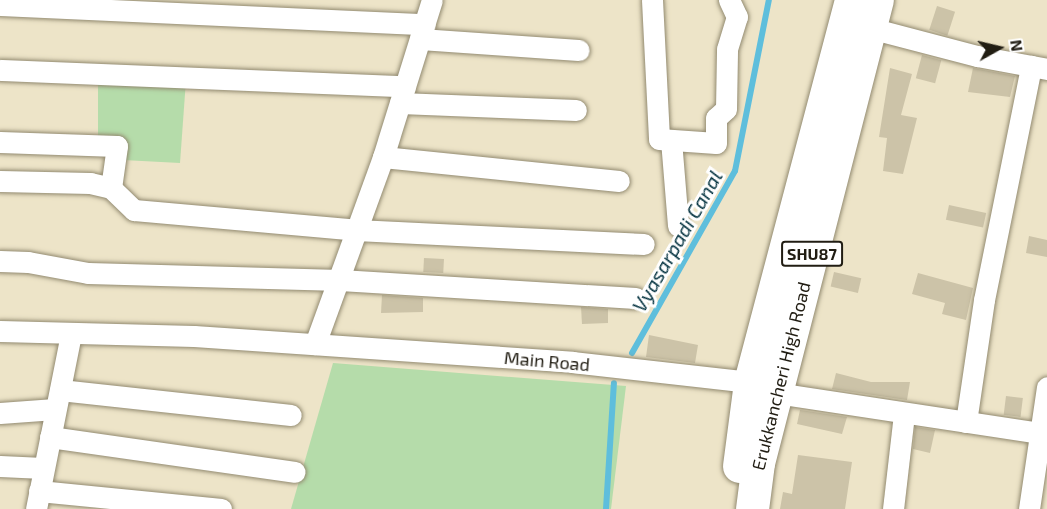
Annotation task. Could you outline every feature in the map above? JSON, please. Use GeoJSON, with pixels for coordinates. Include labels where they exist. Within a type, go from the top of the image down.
{"type":"FeatureCollection","features":[{"type":"Feature","properties":{"kind":"main road","name":"SHU87"},"geometry":{"type":"LineString","coordinates":[[733,509],[851,0]]}},
{"type":"Feature","properties":{"kind":"main road","name":"Erukkancheri High Road"},"geometry":{"type":"LineString","coordinates":[[752,509],[758,463],[763,387],[873,14]]}},
{"type":"Feature","properties":{"kind":"street"},"geometry":{"type":"LineString","coordinates":[[315,344],[383,157],[432,0]]}},
{"type":"Feature","properties":{"kind":"street"},"geometry":{"type":"LineString","coordinates":[[652,0],[659,140],[716,143],[716,118],[726,108],[727,49],[737,18],[729,0]]}},
{"type":"Feature","properties":{"kind":"street"},"geometry":{"type":"LineString","coordinates":[[0,5],[422,31],[579,50]]}},
{"type":"Feature","properties":{"kind":"street"},"geometry":{"type":"LineString","coordinates":[[873,14],[1039,68],[984,300],[966,422]]}},
{"type":"Feature","properties":{"kind":"street"},"geometry":{"type":"LineString","coordinates":[[0,70],[402,94],[576,110]]}},
{"type":"Feature","properties":{"kind":"street"},"geometry":{"type":"LineString","coordinates":[[671,140],[678,226]]}},
{"type":"Feature","properties":{"kind":"street"},"geometry":{"type":"LineString","coordinates":[[0,142],[117,146],[111,188]]}},
{"type":"Feature","properties":{"kind":"street"},"geometry":{"type":"LineString","coordinates":[[383,157],[619,181]]}},
{"type":"Feature","properties":{"kind":"street"},"geometry":{"type":"LineString","coordinates":[[0,181],[90,183],[111,188],[134,210],[356,230],[644,244]]}},
{"type":"Feature","properties":{"kind":"street"},"geometry":{"type":"LineString","coordinates":[[0,261],[28,262],[88,273],[340,280],[635,298]]}},
{"type":"Feature","properties":{"kind":"street","name":"Main Road"},"geometry":{"type":"LineString","coordinates":[[0,331],[315,344],[573,362],[763,387],[904,414],[1044,433]]}},
{"type":"Feature","properties":{"kind":"street"},"geometry":{"type":"LineString","coordinates":[[71,334],[37,500],[221,509]]}},
{"type":"Feature","properties":{"kind":"street"},"geometry":{"type":"LineString","coordinates":[[1029,509],[1044,433],[1047,387]]}},
{"type":"Feature","properties":{"kind":"street"},"geometry":{"type":"LineString","coordinates":[[0,412],[57,399],[291,415]]}},
{"type":"Feature","properties":{"kind":"street"},"geometry":{"type":"LineString","coordinates":[[892,509],[904,414]]}},
{"type":"Feature","properties":{"kind":"street"},"geometry":{"type":"LineString","coordinates":[[50,437],[295,472]]}},
{"type":"Feature","properties":{"kind":"street"},"geometry":{"type":"LineString","coordinates":[[0,466],[43,468]]}},
{"type":"Feature","properties":{"kind":"green space"},"geometry":{"type":"Polygon","coordinates":[[[98,78],[186,80],[180,163],[123,160],[98,140],[98,78]]]}},
{"type":"Feature","properties":{"kind":"green space"},"geometry":{"type":"Polygon","coordinates":[[[333,363],[626,386],[611,509],[291,509],[333,363]]]}},
{"type":"Feature","properties":{"kind":"building"},"geometry":{"type":"Polygon","coordinates":[[[937,6],[955,12],[947,36],[929,30],[937,6]]]}},
{"type":"Feature","properties":{"kind":"building"},"geometry":{"type":"Polygon","coordinates":[[[922,55],[941,60],[935,83],[916,78],[922,55]]]}},
{"type":"Feature","properties":{"kind":"building"},"geometry":{"type":"Polygon","coordinates":[[[890,68],[912,74],[901,115],[917,118],[903,174],[883,171],[887,138],[879,137],[890,68]]]}},
{"type":"Feature","properties":{"kind":"building"},"geometry":{"type":"Polygon","coordinates":[[[973,68],[1015,76],[1010,97],[968,92],[973,68]]]}},
{"type":"Feature","properties":{"kind":"building"},"geometry":{"type":"Polygon","coordinates":[[[949,205],[986,213],[983,228],[946,220],[949,205]]]}},
{"type":"Feature","properties":{"kind":"building"},"geometry":{"type":"Polygon","coordinates":[[[1029,236],[1047,240],[1047,257],[1026,253],[1029,236]]]}},
{"type":"Feature","properties":{"kind":"building"},"geometry":{"type":"Polygon","coordinates":[[[424,258],[444,259],[443,273],[423,272],[424,258]]]}},
{"type":"Feature","properties":{"kind":"building"},"geometry":{"type":"Polygon","coordinates":[[[834,272],[861,278],[858,293],[831,287],[834,272]]]}},
{"type":"Feature","properties":{"kind":"building"},"geometry":{"type":"Polygon","coordinates":[[[918,273],[973,288],[966,320],[942,314],[945,303],[912,294],[918,273]]]}},
{"type":"Feature","properties":{"kind":"building"},"geometry":{"type":"Polygon","coordinates":[[[382,295],[423,298],[423,312],[381,313],[382,295]]]}},
{"type":"Feature","properties":{"kind":"building"},"geometry":{"type":"Polygon","coordinates":[[[581,307],[608,309],[608,323],[582,324],[581,307]]]}},
{"type":"Feature","properties":{"kind":"building"},"geometry":{"type":"Polygon","coordinates":[[[649,335],[698,345],[695,363],[646,357],[649,335]]]}},
{"type":"Feature","properties":{"kind":"building"},"geometry":{"type":"Polygon","coordinates":[[[836,373],[871,382],[910,382],[907,400],[832,389],[836,373]]]}},
{"type":"Feature","properties":{"kind":"building"},"geometry":{"type":"Polygon","coordinates":[[[1006,396],[1023,398],[1021,417],[1004,415],[1006,396]]]}},
{"type":"Feature","properties":{"kind":"building"},"geometry":{"type":"Polygon","coordinates":[[[800,410],[847,417],[842,434],[797,424],[800,410]]]}},
{"type":"Feature","properties":{"kind":"building"},"geometry":{"type":"Polygon","coordinates":[[[915,427],[935,430],[930,453],[913,449],[915,427]]]}},
{"type":"Feature","properties":{"kind":"building"},"geometry":{"type":"Polygon","coordinates":[[[798,455],[852,462],[845,509],[780,509],[783,492],[792,494],[798,455]]]}},
{"type":"Feature","properties":{"kind":"waterway","name":"Vyasarpadi Canal"},"geometry":{"type":"LineString","coordinates":[[632,353],[735,171],[769,0]]}},
{"type":"Feature","properties":{"kind":"waterway","name":"Vyasarpadi Canal"},"geometry":{"type":"LineString","coordinates":[[606,509],[614,383]]}}]}
